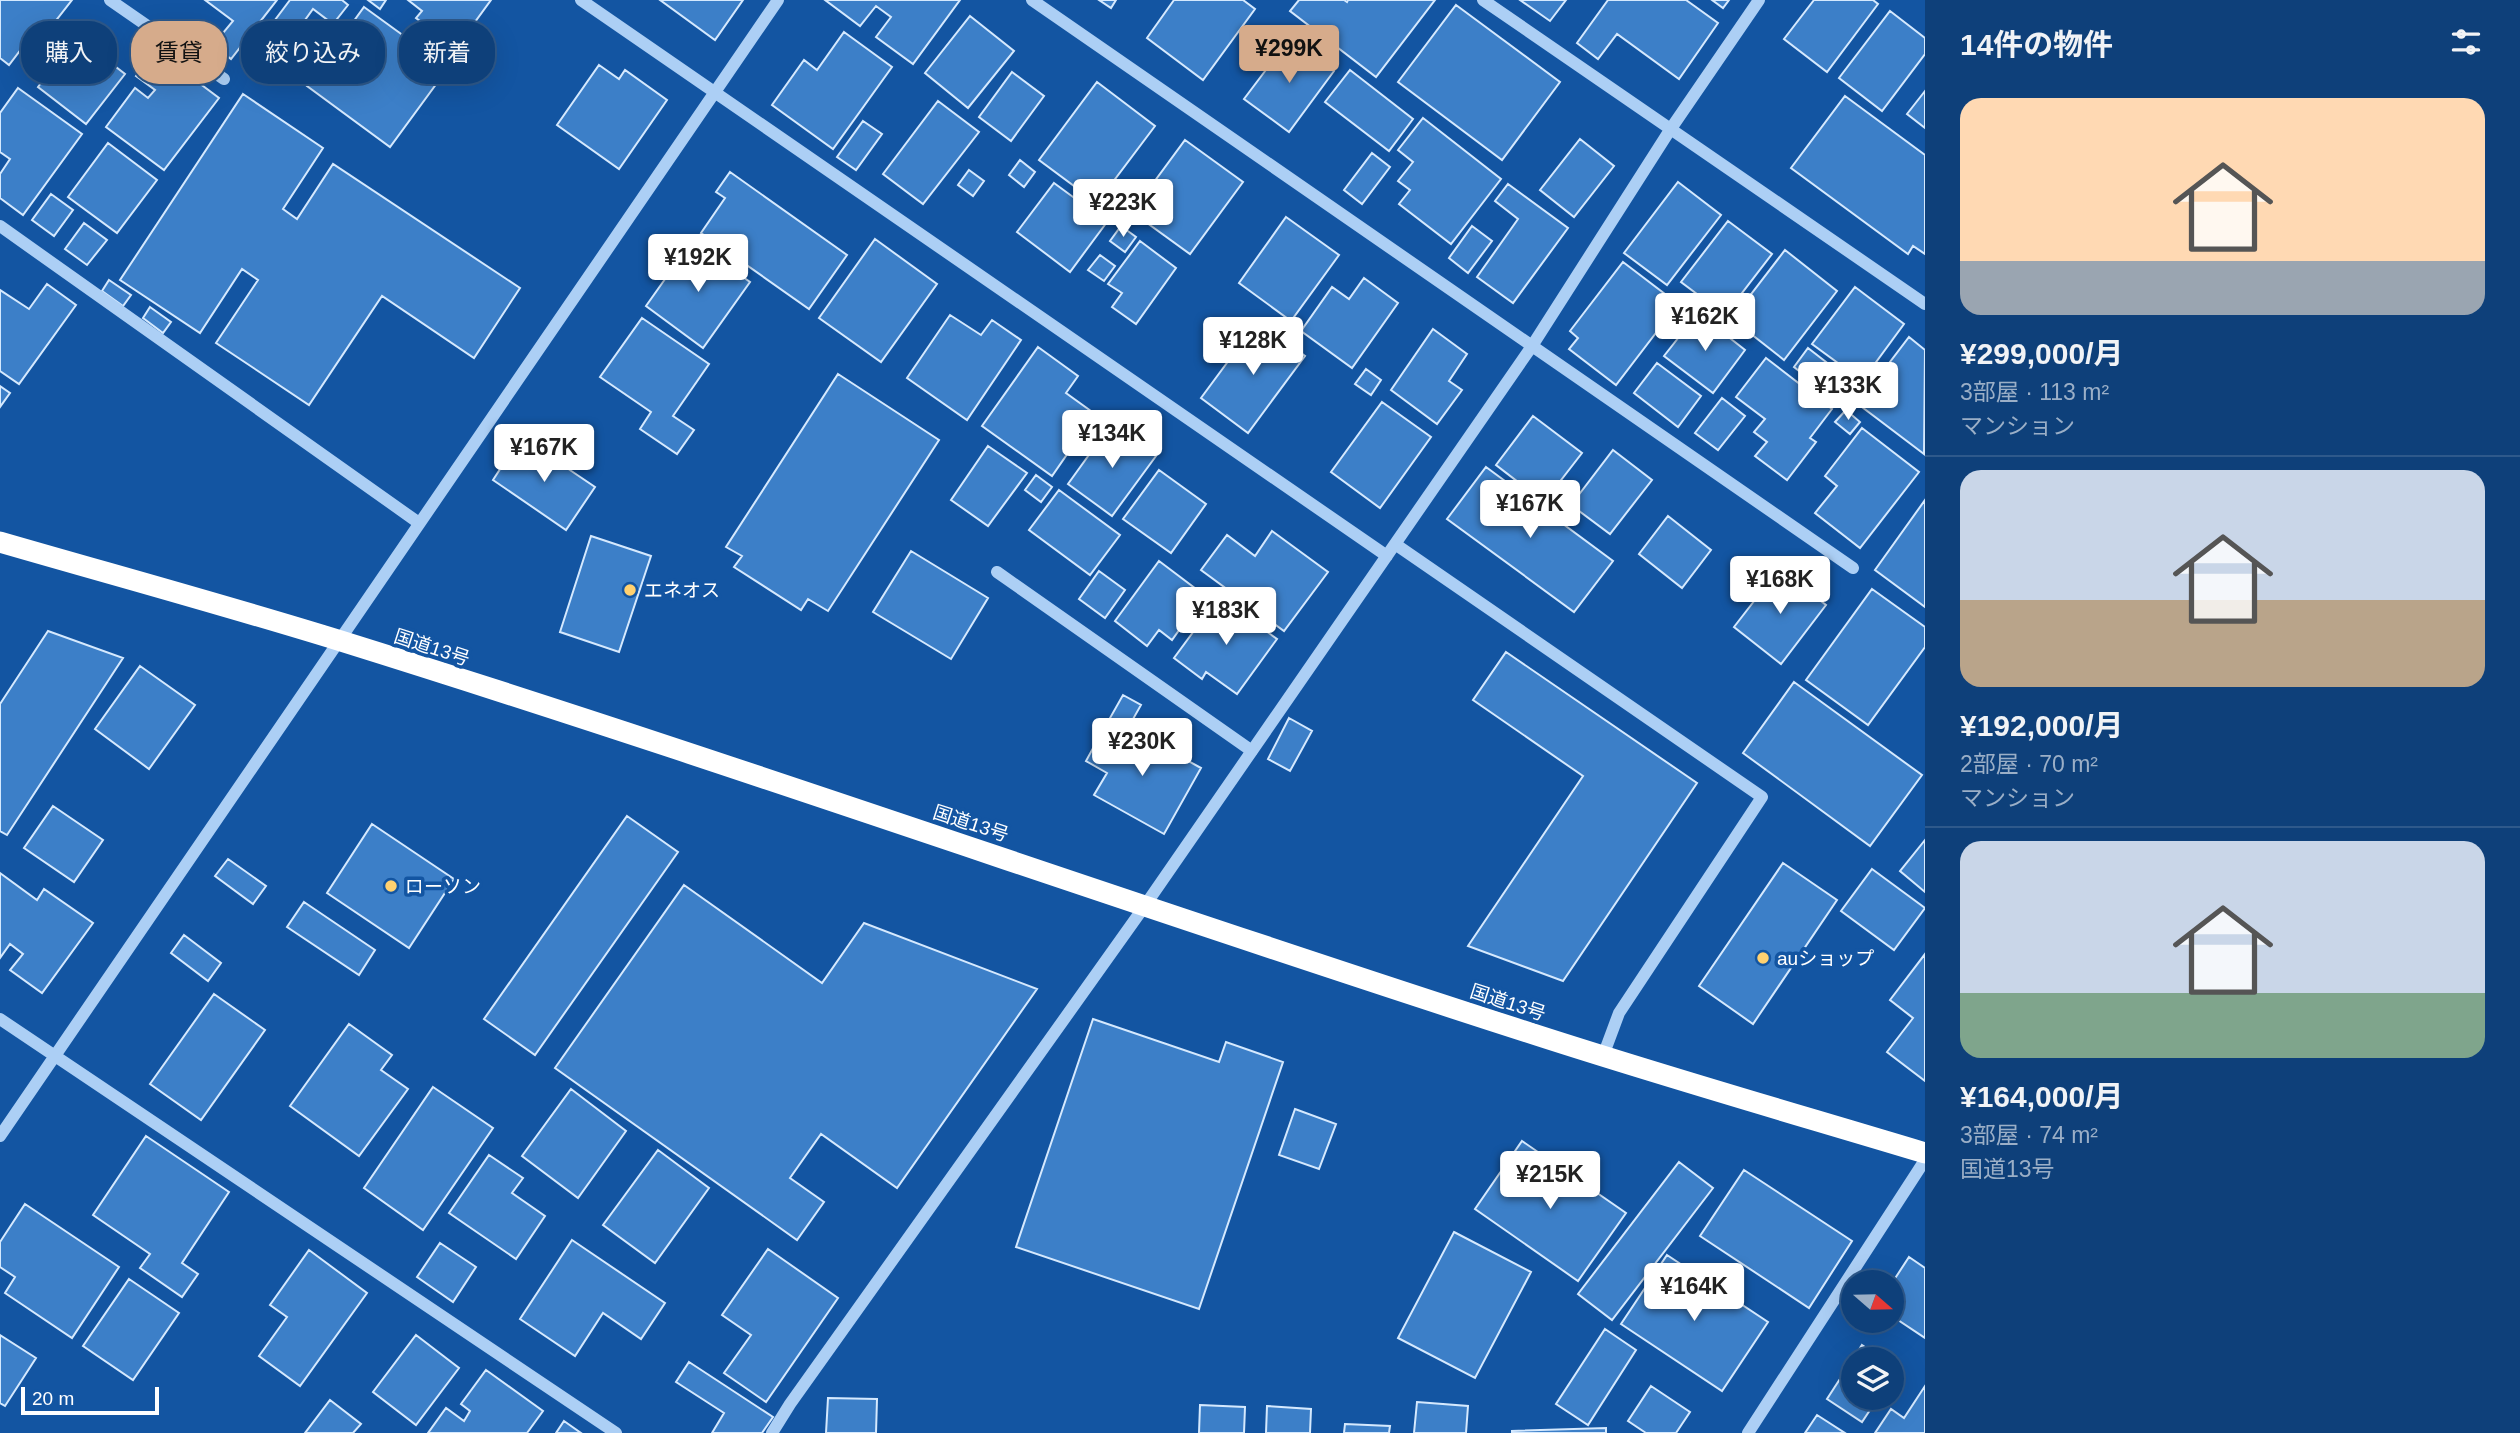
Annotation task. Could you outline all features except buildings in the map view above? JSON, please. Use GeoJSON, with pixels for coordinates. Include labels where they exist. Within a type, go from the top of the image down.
{"type":"FeatureCollection","features":[{"type":"Feature","properties":{"kind":"highway","name":"国道13号"},"geometry":{"type":"LineString","coordinates":[[0,542],[338,640],[816,795],[1144,907],[1603,1055],[1925,1153]]}},
{"type":"Feature","properties":{"kind":"street"},"geometry":{"type":"LineString","coordinates":[[110,0],[140,21]]}},
{"type":"Feature","properties":{"kind":"street"},"geometry":{"type":"LineString","coordinates":[[581,0],[1387,556]]}},
{"type":"Feature","properties":{"kind":"street"},"geometry":{"type":"LineString","coordinates":[[0,1136],[778,0]]}},
{"type":"Feature","properties":{"kind":"street"},"geometry":{"type":"LineString","coordinates":[[1031,0],[1853,568]]}},
{"type":"Feature","properties":{"kind":"street"},"geometry":{"type":"LineString","coordinates":[[1483,0],[1925,304]]}},
{"type":"Feature","properties":{"kind":"street"},"geometry":{"type":"LineString","coordinates":[[772,1433],[1144,907],[1532,346],[1670,130],[1759,0]]}},
{"type":"Feature","properties":{"kind":"street"},"geometry":{"type":"LineString","coordinates":[[0,226],[419,523]]}},
{"type":"Feature","properties":{"kind":"street"},"geometry":{"type":"LineString","coordinates":[[1395,544],[1762,797],[1619,1013],[1603,1055]]}},
{"type":"Feature","properties":{"kind":"street"},"geometry":{"type":"LineString","coordinates":[[997,572],[1252,751]]}},
{"type":"Feature","properties":{"kind":"street"},"geometry":{"type":"LineString","coordinates":[[0,1019],[615,1433]]}},
{"type":"Feature","properties":{"kind":"street"},"geometry":{"type":"LineString","coordinates":[[1748,1433],[1925,1160]]}},
{"type":"Feature","properties":{"kind":"place","name":"エネオス"},"geometry":{"type":"Point","coordinates":[630,590]}},
{"type":"Feature","properties":{"kind":"place","name":"ローソン"},"geometry":{"type":"Point","coordinates":[391,886]}},
{"type":"Feature","properties":{"kind":"place","name":"auショップ"},"geometry":{"type":"Point","coordinates":[1763,958]}}]}
